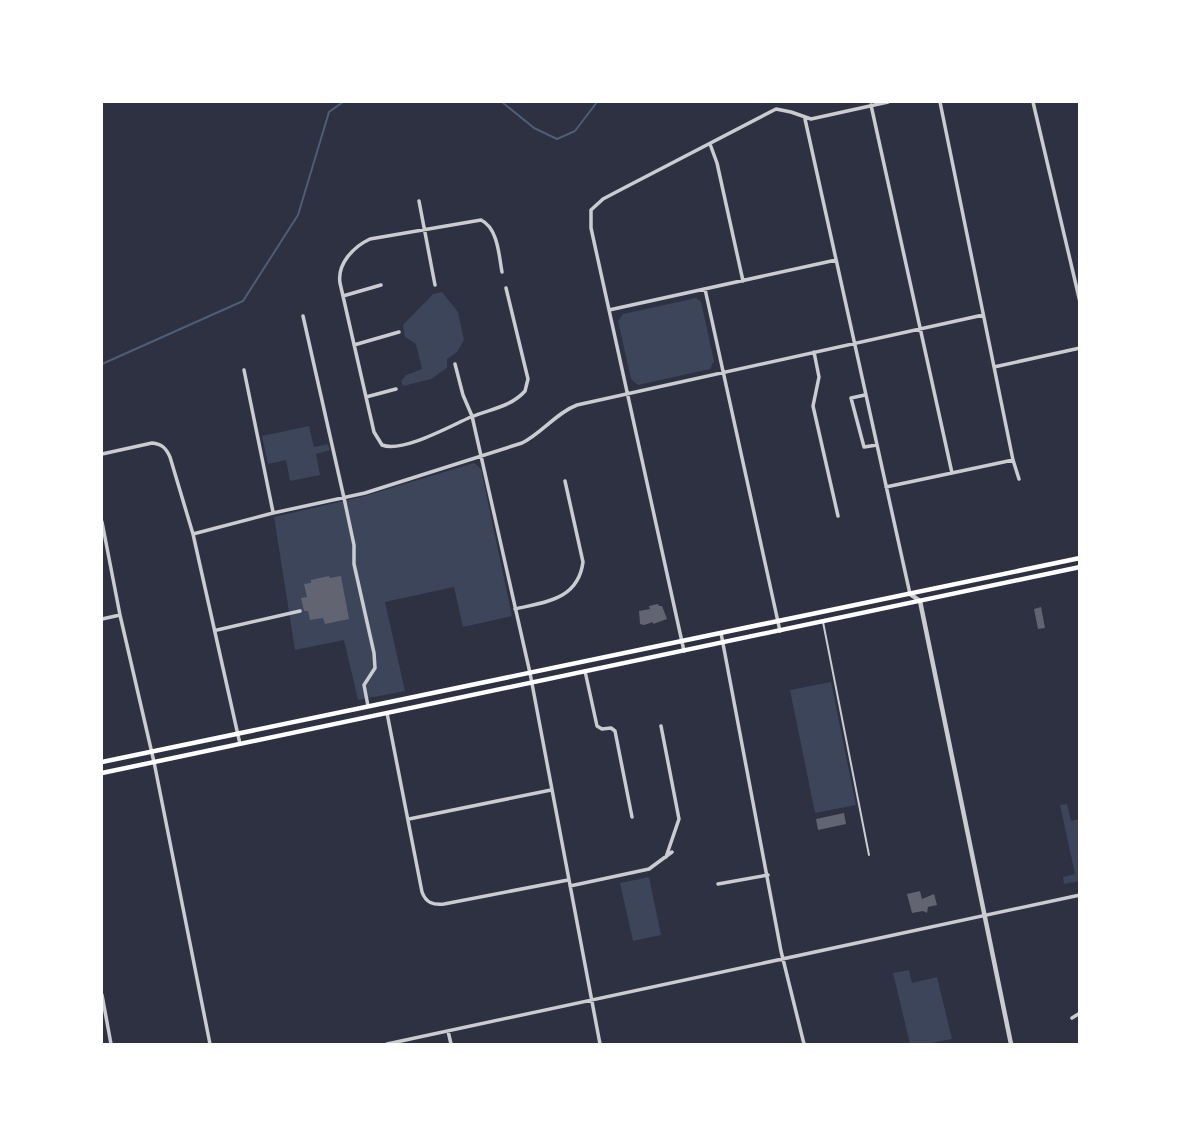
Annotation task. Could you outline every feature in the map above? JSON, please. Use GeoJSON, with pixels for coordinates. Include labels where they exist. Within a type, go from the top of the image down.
{"type":"FeatureCollection","features":[{"type":"Feature","properties":{"kind":"main road"},"geometry":{"type":"LineString","coordinates":[[102,762],[1080,558]]}},
{"type":"Feature","properties":{"kind":"main road"},"geometry":{"type":"LineString","coordinates":[[102,773],[1080,568]]}},
{"type":"Feature","properties":{"kind":"street"},"geometry":{"type":"LineString","coordinates":[[684,650],[591,228],[591,210],[603,199],[776,109],[791,111],[805,119],[888,102]]}},
{"type":"Feature","properties":{"kind":"street"},"geometry":{"type":"LineString","coordinates":[[940,102],[1019,479]]}},
{"type":"Feature","properties":{"kind":"street"},"geometry":{"type":"LineString","coordinates":[[1033,102],[1080,302]]}},
{"type":"Feature","properties":{"kind":"street"},"geometry":{"type":"LineString","coordinates":[[871,105],[952,473]]}},
{"type":"Feature","properties":{"kind":"street"},"geometry":{"type":"LineString","coordinates":[[805,119],[909,594],[920,601],[1011,1045]]}},
{"type":"Feature","properties":{"kind":"street"},"geometry":{"type":"LineString","coordinates":[[710,144],[717,163],[743,281]]}},
{"type":"Feature","properties":{"kind":"street"},"geometry":{"type":"LineString","coordinates":[[419,201],[435,285]]}},
{"type":"Feature","properties":{"kind":"street"},"geometry":{"type":"LineString","coordinates":[[502,272],[493,232],[485,222],[475,221],[378,237],[363,242],[341,267],[339,274],[354,345],[376,439],[382,445],[387,447],[439,432],[517,399],[526,391],[528,385],[506,288]]}},
{"type":"Feature","properties":{"kind":"street"},"geometry":{"type":"LineString","coordinates":[[609,311],[836,260]]}},
{"type":"Feature","properties":{"kind":"street"},"geometry":{"type":"LineString","coordinates":[[344,296],[381,285]]}},
{"type":"Feature","properties":{"kind":"street"},"geometry":{"type":"LineString","coordinates":[[705,289],[780,631]]}},
{"type":"Feature","properties":{"kind":"street"},"geometry":{"type":"LineString","coordinates":[[192,534],[365,493],[526,442],[570,408],[983,315]]}},
{"type":"Feature","properties":{"kind":"street"},"geometry":{"type":"LineString","coordinates":[[303,316],[354,545],[354,564],[375,663],[364,685],[368,706]]}},
{"type":"Feature","properties":{"kind":"street"},"geometry":{"type":"LineString","coordinates":[[354,345],[399,332]]}},
{"type":"Feature","properties":{"kind":"street"},"geometry":{"type":"LineString","coordinates":[[994,368],[1080,348]]}},
{"type":"Feature","properties":{"kind":"street"},"geometry":{"type":"LineString","coordinates":[[814,352],[819,377],[813,405],[838,516]]}},
{"type":"Feature","properties":{"kind":"street"},"geometry":{"type":"LineString","coordinates":[[455,364],[472,416],[530,673],[600,1045]]}},
{"type":"Feature","properties":{"kind":"street"},"geometry":{"type":"LineString","coordinates":[[244,370],[273,513]]}},
{"type":"Feature","properties":{"kind":"street"},"geometry":{"type":"LineString","coordinates":[[366,397],[396,389]]}},
{"type":"Feature","properties":{"kind":"street"},"geometry":{"type":"LineString","coordinates":[[866,395],[852,398],[864,447],[877,445]]}},
{"type":"Feature","properties":{"kind":"street"},"geometry":{"type":"LineString","coordinates":[[102,454],[152,443],[159,443],[166,448],[192,534],[240,744]]}},
{"type":"Feature","properties":{"kind":"street"},"geometry":{"type":"LineString","coordinates":[[886,487],[1013,460]]}},
{"type":"Feature","properties":{"kind":"street"},"geometry":{"type":"LineString","coordinates":[[515,608],[559,598],[566,593],[581,571],[583,562],[565,481]]}},
{"type":"Feature","properties":{"kind":"street"},"geometry":{"type":"LineString","coordinates":[[102,522],[120,615],[152,752],[210,1045]]}},
{"type":"Feature","properties":{"kind":"street"},"geometry":{"type":"LineString","coordinates":[[216,631],[300,611]]}},
{"type":"Feature","properties":{"kind":"street"},"geometry":{"type":"LineString","coordinates":[[102,619],[120,615]]}},
{"type":"Feature","properties":{"kind":"street"},"geometry":{"type":"LineString","coordinates":[[721,633],[804,1045]]}},
{"type":"Feature","properties":{"kind":"street"},"geometry":{"type":"LineString","coordinates":[[585,671],[597,726],[602,729],[611,727],[615,732],[632,817]]}},
{"type":"Feature","properties":{"kind":"street"},"geometry":{"type":"LineString","coordinates":[[387,713],[422,892],[431,904],[444,904],[568,880]]}},
{"type":"Feature","properties":{"kind":"street"},"geometry":{"type":"LineString","coordinates":[[661,726],[679,817],[666,857]]}},
{"type":"Feature","properties":{"kind":"street"},"geometry":{"type":"LineString","coordinates":[[409,819],[551,790]]}},
{"type":"Feature","properties":{"kind":"street"},"geometry":{"type":"LineString","coordinates":[[570,886],[649,869],[672,852]]}},
{"type":"Feature","properties":{"kind":"street"},"geometry":{"type":"LineString","coordinates":[[719,884],[768,875]]}},
{"type":"Feature","properties":{"kind":"street"},"geometry":{"type":"LineString","coordinates":[[387,1045],[1080,895]]}},
{"type":"Feature","properties":{"kind":"street"},"geometry":{"type":"LineString","coordinates":[[102,995],[111,1045]]}},
{"type":"Feature","properties":{"kind":"street"},"geometry":{"type":"LineString","coordinates":[[1072,1018],[1080,1013]]}},
{"type":"Feature","properties":{"kind":"street"},"geometry":{"type":"LineString","coordinates":[[448,1031],[451,1045]]}},
{"type":"Feature","properties":{"kind":"lane"},"geometry":{"type":"LineString","coordinates":[[823,621],[869,855]]}},
{"type":"Feature","properties":{"kind":"shaded area"},"geometry":{"type":"Polygon","coordinates":[[[442,292],[458,312],[464,340],[457,352],[447,359],[447,368],[431,379],[403,386],[401,381],[406,375],[422,369],[416,344],[405,337],[403,325],[433,294],[442,292]]]}},
{"type":"Feature","properties":{"kind":"shaded area"},"geometry":{"type":"Polygon","coordinates":[[[696,298],[701,302],[714,361],[710,369],[638,385],[631,379],[618,321],[623,314],[696,298]]]}},
{"type":"Feature","properties":{"kind":"shaded area"},"geometry":{"type":"Polygon","coordinates":[[[309,426],[314,447],[328,444],[330,450],[316,454],[320,475],[290,481],[286,460],[268,464],[262,436],[309,426]]]}},
{"type":"Feature","properties":{"kind":"shaded area"},"geometry":{"type":"Polygon","coordinates":[[[474,463],[481,469],[512,616],[463,627],[454,587],[385,602],[405,691],[358,700],[344,640],[295,650],[274,517],[365,496],[474,463]]]}},
{"type":"Feature","properties":{"kind":"shaded area"},"geometry":{"type":"Polygon","coordinates":[[[831,682],[856,805],[815,813],[790,690],[831,682]]]}},
{"type":"Feature","properties":{"kind":"shaded area"},"geometry":{"type":"Polygon","coordinates":[[[1067,804],[1071,821],[1079,819],[1080,881],[1064,884],[1063,877],[1075,874],[1060,805],[1067,804]]]}},
{"type":"Feature","properties":{"kind":"shaded area"},"geometry":{"type":"Polygon","coordinates":[[[649,877],[661,935],[633,941],[620,883],[649,877]]]}},
{"type":"Feature","properties":{"kind":"shaded area"},"geometry":{"type":"Polygon","coordinates":[[[909,970],[912,983],[937,977],[952,1039],[910,1044],[893,973],[909,970]]]}},
{"type":"Feature","properties":{"kind":"building"},"geometry":{"type":"Polygon","coordinates":[[[329,576],[341,576],[349,619],[325,624],[323,618],[310,620],[308,611],[304,611],[301,598],[307,597],[304,584],[329,576]]]}},
{"type":"Feature","properties":{"kind":"building"},"geometry":{"type":"Polygon","coordinates":[[[658,604],[662,606],[667,619],[653,624],[640,624],[639,611],[658,604]]]}},
{"type":"Feature","properties":{"kind":"building"},"geometry":{"type":"Polygon","coordinates":[[[1041,607],[1045,628],[1038,629],[1034,609],[1041,607]]]}},
{"type":"Feature","properties":{"kind":"building"},"geometry":{"type":"Polygon","coordinates":[[[844,813],[846,824],[818,830],[816,819],[844,813]]]}},
{"type":"Feature","properties":{"kind":"building"},"geometry":{"type":"Polygon","coordinates":[[[920,891],[922,899],[934,894],[937,905],[928,907],[927,913],[912,913],[907,894],[920,891]]]}},
{"type":"Feature","properties":{"kind":"waterway"},"geometry":{"type":"LineString","coordinates":[[102,364],[243,301],[298,215],[329,112],[343,102]]}},
{"type":"Feature","properties":{"kind":"waterway"},"geometry":{"type":"LineString","coordinates":[[502,102],[534,128],[557,139],[575,131],[597,102]]}}]}
